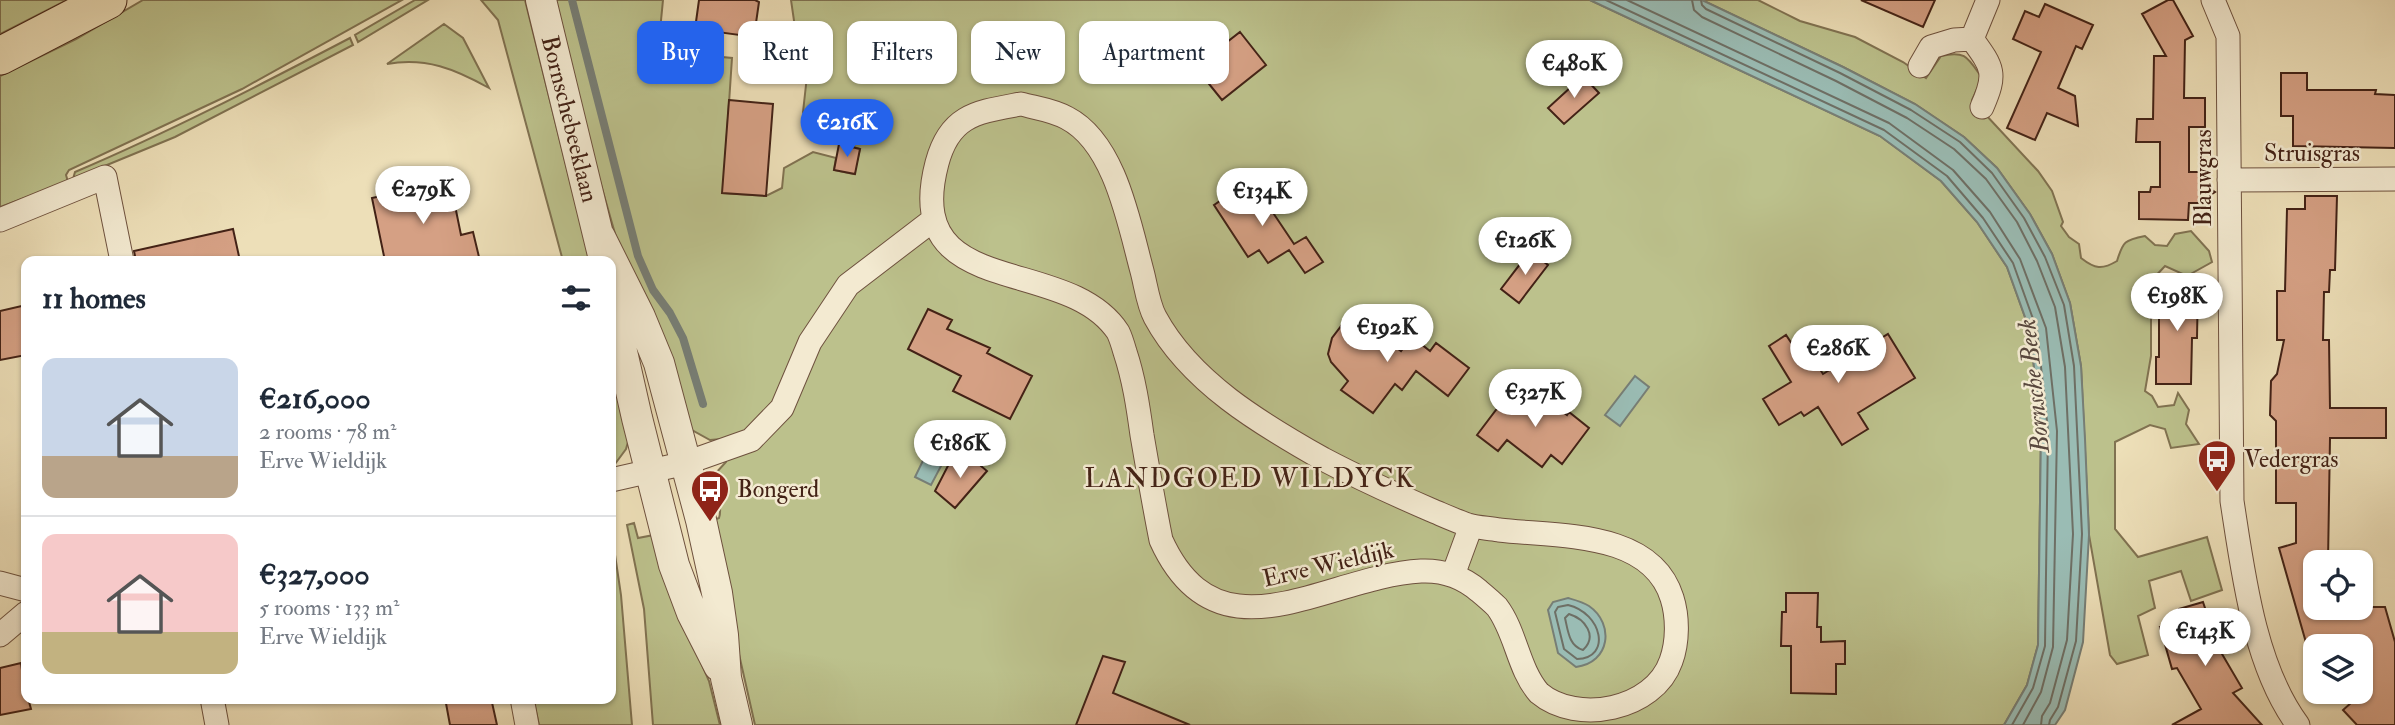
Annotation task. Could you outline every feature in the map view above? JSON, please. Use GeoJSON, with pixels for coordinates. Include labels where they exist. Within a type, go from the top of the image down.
{"type":"FeatureCollection","features":[{"type":"Feature","properties":{"kind":"main road"},"geometry":{"type":"LineString","coordinates":[[0,57],[108,0]]}},
{"type":"Feature","properties":{"kind":"street","name":"Bornschebeeklaan"},"geometry":{"type":"LineString","coordinates":[[541,0],[602,249]]}},
{"type":"Feature","properties":{"kind":"street"},"geometry":{"type":"LineString","coordinates":[[1972,39],[1988,0]]}},
{"type":"Feature","properties":{"kind":"street","name":"Blauwgras"},"geometry":{"type":"LineString","coordinates":[[2213,0],[2228,36],[2232,501],[2243,571],[2266,663],[2283,705],[2298,725]]}},
{"type":"Feature","properties":{"kind":"street"},"geometry":{"type":"LineString","coordinates":[[1920,66],[1931,47],[1954,40],[1972,39]]}},
{"type":"Feature","properties":{"kind":"street"},"geometry":{"type":"LineString","coordinates":[[1972,39],[1987,60],[1993,83],[1982,107]]}},
{"type":"Feature","properties":{"kind":"street","name":"Erve Wieldijk"},"geometry":{"type":"LineString","coordinates":[[1021,104],[1069,118],[1089,136],[1102,154],[1119,190],[1154,315],[1204,378],[1250,415],[1292,442],[1368,483],[1471,526],[1588,539],[1618,546],[1647,560],[1662,574],[1676,611],[1673,657],[1665,676],[1629,706],[1612,712],[1584,713],[1560,707],[1541,694],[1524,669],[1497,608],[1471,584],[1453,575],[1430,571],[1399,572],[1281,604],[1246,608],[1226,604],[1203,594],[1172,564],[1161,540],[1134,380],[1119,334],[1098,309],[1075,295],[981,268],[957,254],[933,220],[932,181],[940,151],[957,124],[983,111],[1021,104]]}},
{"type":"Feature","properties":{"kind":"street"},"geometry":{"type":"LineString","coordinates":[[0,220],[105,177],[121,256]]}},
{"type":"Feature","properties":{"kind":"street","name":"Struisgras"},"geometry":{"type":"LineString","coordinates":[[2229,180],[2395,179]]}},
{"type":"Feature","properties":{"kind":"street"},"geometry":{"type":"LineString","coordinates":[[616,479],[687,463],[751,440],[782,408],[810,341],[848,285],[933,220]]}},
{"type":"Feature","properties":{"kind":"street","name":"Bornschebeeklaan"},"geometry":{"type":"LineString","coordinates":[[616,274],[640,317],[659,363],[687,463],[717,593],[726,678],[737,725]]}},
{"type":"Feature","properties":{"kind":"street"},"geometry":{"type":"LineString","coordinates":[[1119,334],[1154,315]]}},
{"type":"Feature","properties":{"kind":"street","name":"Bornschebeeklaan"},"geometry":{"type":"LineString","coordinates":[[616,325],[674,565],[692,612],[726,678]]}},
{"type":"Feature","properties":{"kind":"street"},"geometry":{"type":"LineString","coordinates":[[1453,575],[1471,526]]}},
{"type":"Feature","properties":{"kind":"street"},"geometry":{"type":"LineString","coordinates":[[0,583],[21,589]]}},
{"type":"Feature","properties":{"kind":"street"},"geometry":{"type":"LineString","coordinates":[[0,635],[21,617]]}},
{"type":"Feature","properties":{"kind":"street"},"geometry":{"type":"LineString","coordinates":[[213,704],[217,725]]}},
{"type":"Feature","properties":{"kind":"street"},"geometry":{"type":"LineString","coordinates":[[523,704],[527,725]]}},
{"type":"Feature","properties":{"kind":"green space"},"geometry":{"type":"Polygon","coordinates":[[[0,0],[67,0],[0,34],[0,0]]]}},
{"type":"Feature","properties":{"kind":"green space"},"geometry":{"type":"Polygon","coordinates":[[[143,0],[402,0],[242,89],[69,170],[66,175],[68,182],[0,207],[0,76],[76,39],[143,0]]]}},
{"type":"Feature","properties":{"kind":"green space"},"geometry":{"type":"Polygon","coordinates":[[[415,0],[428,0],[358,42],[355,35],[415,0]]]}},
{"type":"Feature","properties":{"kind":"green space"},"geometry":{"type":"Polygon","coordinates":[[[481,0],[525,0],[589,256],[562,256],[498,20],[481,0]]]}},
{"type":"Feature","properties":{"kind":"green space"},"geometry":{"type":"Polygon","coordinates":[[[548,0],[663,0],[661,21],[637,21],[637,84],[724,84],[724,57],[732,58],[723,193],[766,196],[782,188],[784,168],[813,152],[836,158],[834,170],[854,174],[860,149],[814,136],[803,112],[806,84],[833,84],[833,21],[794,21],[791,0],[1590,0],[1880,136],[1941,181],[1977,222],[2007,267],[2030,331],[2041,431],[2038,645],[2027,685],[2004,725],[755,725],[717,557],[714,520],[719,518],[720,508],[715,474],[726,462],[721,439],[710,440],[692,430],[622,258],[548,0]]]}},
{"type":"Feature","properties":{"kind":"green space"},"geometry":{"type":"Polygon","coordinates":[[[1702,0],[1758,0],[1800,21],[1855,37],[1903,62],[1926,78],[1941,56],[1956,54],[1966,57],[1982,78],[1972,100],[2038,171],[2052,191],[2063,222],[2061,226],[2069,237],[2079,244],[2081,258],[2095,266],[2107,266],[2117,261],[2123,245],[2129,240],[2145,236],[2155,245],[2167,246],[2175,234],[2191,231],[2209,251],[2212,262],[2187,276],[2165,266],[2151,281],[2151,356],[2145,391],[2152,396],[2158,407],[2174,405],[2178,393],[2189,410],[2186,424],[2199,444],[2171,448],[2165,429],[2150,425],[2115,442],[2115,529],[2138,557],[2207,537],[2222,590],[2191,601],[2181,571],[2149,581],[2155,608],[2138,616],[2148,655],[2117,664],[2110,655],[2089,535],[2081,366],[2070,303],[2052,254],[2030,214],[1997,168],[1964,137],[1915,104],[1702,0]]]}},
{"type":"Feature","properties":{"kind":"green space"},"geometry":{"type":"Polygon","coordinates":[[[444,24],[463,38],[489,88],[440,66],[415,62],[387,64],[444,24]]]}},
{"type":"Feature","properties":{"kind":"green space"},"geometry":{"type":"Polygon","coordinates":[[[350,38],[353,45],[175,137],[73,179],[75,172],[248,91],[350,38]]]}},
{"type":"Feature","properties":{"kind":"green space"},"geometry":{"type":"Polygon","coordinates":[[[616,370],[630,435],[626,449],[616,463],[616,370]]]}},
{"type":"Feature","properties":{"kind":"green space"},"geometry":{"type":"Polygon","coordinates":[[[634,523],[638,538],[659,534],[687,630],[709,681],[720,725],[653,725],[644,609],[627,525],[634,523]]]}},
{"type":"Feature","properties":{"kind":"green space"},"geometry":{"type":"Polygon","coordinates":[[[616,562],[632,725],[539,725],[534,704],[616,704],[616,562]]]}},
{"type":"Feature","properties":{"kind":"water"},"geometry":{"type":"Polygon","coordinates":[[[1590,0],[1702,0],[1843,67],[1915,104],[1964,137],[1997,168],[2030,214],[2052,254],[2070,303],[2081,366],[2085,439],[2089,535],[2083,642],[2065,710],[2055,725],[2004,725],[2027,685],[2038,645],[2041,431],[2030,331],[2007,267],[1977,222],[1941,181],[1880,136],[1590,0]]]}},
{"type":"Feature","properties":{"kind":"water"},"geometry":{"type":"Polygon","coordinates":[[[1635,376],[1649,387],[1620,426],[1605,415],[1635,376]]]}},
{"type":"Feature","properties":{"kind":"water"},"geometry":{"type":"Polygon","coordinates":[[[932,442],[949,451],[931,485],[915,477],[932,442]]]}},
{"type":"Feature","properties":{"kind":"water"},"geometry":{"type":"Polygon","coordinates":[[[1568,598],[1589,606],[1603,623],[1605,632],[1602,651],[1587,664],[1576,667],[1558,653],[1548,610],[1553,602],[1568,598]]]}},
{"type":"Feature","properties":{"kind":"building"},"geometry":{"type":"Polygon","coordinates":[[[699,0],[759,2],[756,21],[738,21],[738,35],[724,33],[724,21],[696,21],[699,0]]]}},
{"type":"Feature","properties":{"kind":"building"},"geometry":{"type":"Polygon","coordinates":[[[1861,0],[1935,0],[1923,27],[1861,0]]]}},
{"type":"Feature","properties":{"kind":"building"},"geometry":{"type":"Polygon","coordinates":[[[2173,0],[2193,36],[2185,40],[2184,98],[2205,98],[2205,127],[2189,127],[2189,172],[2205,172],[2204,185],[2215,192],[2198,203],[2189,203],[2188,220],[2139,219],[2139,192],[2150,192],[2151,187],[2160,187],[2160,142],[2136,142],[2137,119],[2153,119],[2154,56],[2166,56],[2142,14],[2173,0]]]}},
{"type":"Feature","properties":{"kind":"building"},"geometry":{"type":"Polygon","coordinates":[[[2045,4],[2093,25],[2082,49],[2076,46],[2058,88],[2075,96],[2078,126],[2047,113],[2035,140],[2007,128],[2041,52],[2013,39],[2025,11],[2039,17],[2045,4]]]}},
{"type":"Feature","properties":{"kind":"building"},"geometry":{"type":"Polygon","coordinates":[[[1240,32],[1266,65],[1222,100],[1209,84],[1229,84],[1229,40],[1240,32]]]}},
{"type":"Feature","properties":{"kind":"building"},"geometry":{"type":"Polygon","coordinates":[[[2281,73],[2307,73],[2307,90],[2376,90],[2375,94],[2395,95],[2395,148],[2293,146],[2293,116],[2281,116],[2281,73]]]}},
{"type":"Feature","properties":{"kind":"building"},"geometry":{"type":"Polygon","coordinates":[[[1583,76],[1599,93],[1564,124],[1548,108],[1583,76]]]}},
{"type":"Feature","properties":{"kind":"building"},"geometry":{"type":"Polygon","coordinates":[[[729,100],[773,104],[766,196],[722,193],[729,100]]]}},
{"type":"Feature","properties":{"kind":"building"},"geometry":{"type":"Polygon","coordinates":[[[839,144],[860,149],[855,174],[834,170],[839,144]]]}},
{"type":"Feature","properties":{"kind":"building"},"geometry":{"type":"Polygon","coordinates":[[[1251,180],[1294,244],[1306,237],[1323,262],[1305,273],[1289,250],[1268,263],[1259,250],[1248,257],[1214,205],[1251,180]]]}},
{"type":"Feature","properties":{"kind":"building"},"geometry":{"type":"Polygon","coordinates":[[[450,181],[461,235],[473,232],[479,256],[384,256],[372,198],[450,181]]]}},
{"type":"Feature","properties":{"kind":"building"},"geometry":{"type":"Polygon","coordinates":[[[2305,196],[2337,196],[2335,270],[2330,270],[2329,292],[2324,292],[2323,340],[2329,340],[2330,408],[2386,408],[2386,438],[2330,438],[2328,550],[2303,550],[2303,620],[2373,620],[2373,607],[2385,607],[2395,642],[2395,725],[2357,725],[2343,710],[2350,704],[2373,704],[2373,634],[2304,634],[2279,548],[2296,543],[2296,503],[2276,503],[2276,421],[2270,415],[2271,381],[2277,374],[2284,340],[2277,340],[2277,291],[2285,291],[2287,209],[2305,209],[2305,196]]]}},
{"type":"Feature","properties":{"kind":"building"},"geometry":{"type":"Polygon","coordinates":[[[233,229],[239,256],[135,256],[134,251],[233,229]]]}},
{"type":"Feature","properties":{"kind":"building"},"geometry":{"type":"Polygon","coordinates":[[[1530,251],[1548,265],[1519,303],[1501,289],[1530,251]]]}},
{"type":"Feature","properties":{"kind":"building"},"geometry":{"type":"Polygon","coordinates":[[[2163,283],[2198,283],[2197,338],[2192,338],[2191,384],[2156,384],[2159,300],[2163,301],[2163,283]]]}},
{"type":"Feature","properties":{"kind":"building"},"geometry":{"type":"Polygon","coordinates":[[[21,306],[21,356],[0,360],[0,311],[21,306]]]}},
{"type":"Feature","properties":{"kind":"building"},"geometry":{"type":"Polygon","coordinates":[[[928,309],[952,320],[947,329],[990,348],[987,353],[1032,376],[1010,419],[953,391],[961,376],[908,349],[928,309]]]}},
{"type":"Feature","properties":{"kind":"building"},"geometry":{"type":"Polygon","coordinates":[[[1351,313],[1401,351],[1412,337],[1430,351],[1436,343],[1469,368],[1448,396],[1416,371],[1402,390],[1395,384],[1373,413],[1341,390],[1348,381],[1331,362],[1328,354],[1332,338],[1351,313]]]}},
{"type":"Feature","properties":{"kind":"building"},"geometry":{"type":"Polygon","coordinates":[[[1888,334],[1915,378],[1858,413],[1868,429],[1842,445],[1818,407],[1804,416],[1801,412],[1779,425],[1763,399],[1791,382],[1769,346],[1786,335],[1800,356],[1808,351],[1823,374],[1888,334]]]}},
{"type":"Feature","properties":{"kind":"building"},"geometry":{"type":"Polygon","coordinates":[[[1528,385],[1589,428],[1562,464],[1551,455],[1542,467],[1507,440],[1498,451],[1477,435],[1499,406],[1508,413],[1528,385]]]}},
{"type":"Feature","properties":{"kind":"building"},"geometry":{"type":"Polygon","coordinates":[[[968,455],[987,471],[955,508],[935,491],[953,456],[961,463],[968,455]]]}},
{"type":"Feature","properties":{"kind":"building"},"geometry":{"type":"Polygon","coordinates":[[[1786,593],[1818,593],[1817,627],[1821,627],[1821,642],[1845,641],[1845,664],[1836,664],[1836,694],[1791,693],[1791,646],[1781,646],[1782,612],[1786,612],[1786,593]]]}},
{"type":"Feature","properties":{"kind":"building"},"geometry":{"type":"Polygon","coordinates":[[[2203,602],[2207,614],[2219,610],[2227,638],[2215,642],[2242,688],[2233,693],[2262,725],[2172,725],[2201,709],[2177,668],[2172,669],[2160,627],[2182,621],[2179,609],[2203,602]]]}},
{"type":"Feature","properties":{"kind":"building"},"geometry":{"type":"Polygon","coordinates":[[[1103,656],[1125,662],[1113,693],[1190,725],[1076,725],[1103,656]]]}},
{"type":"Feature","properties":{"kind":"building"},"geometry":{"type":"Polygon","coordinates":[[[21,663],[21,704],[30,704],[31,709],[0,715],[0,668],[21,663]]]}},
{"type":"Feature","properties":{"kind":"building"},"geometry":{"type":"Polygon","coordinates":[[[446,704],[492,704],[497,725],[450,725],[446,704]]]}},
{"type":"Feature","properties":{"kind":"waterway"},"geometry":{"type":"LineString","coordinates":[[572,0],[638,256],[653,290],[670,313],[683,338],[703,404]]}},
{"type":"Feature","properties":{"kind":"place","name":"Vedergras"},"geometry":{"type":"Point","coordinates":[2217,493]}},
{"type":"Feature","properties":{"kind":"place","name":"Bongerd"},"geometry":{"type":"Point","coordinates":[710,523]}},
{"type":"Feature","properties":{"kind":"district","name":"LANDGOED WILDYCK"},"geometry":{"type":"Point","coordinates":[1250,478]}},
{"type":"Feature","properties":{"kind":"water label","name":"Bornsche Beek"},"geometry":{"type":"Point","coordinates":[2033,386]}}]}
